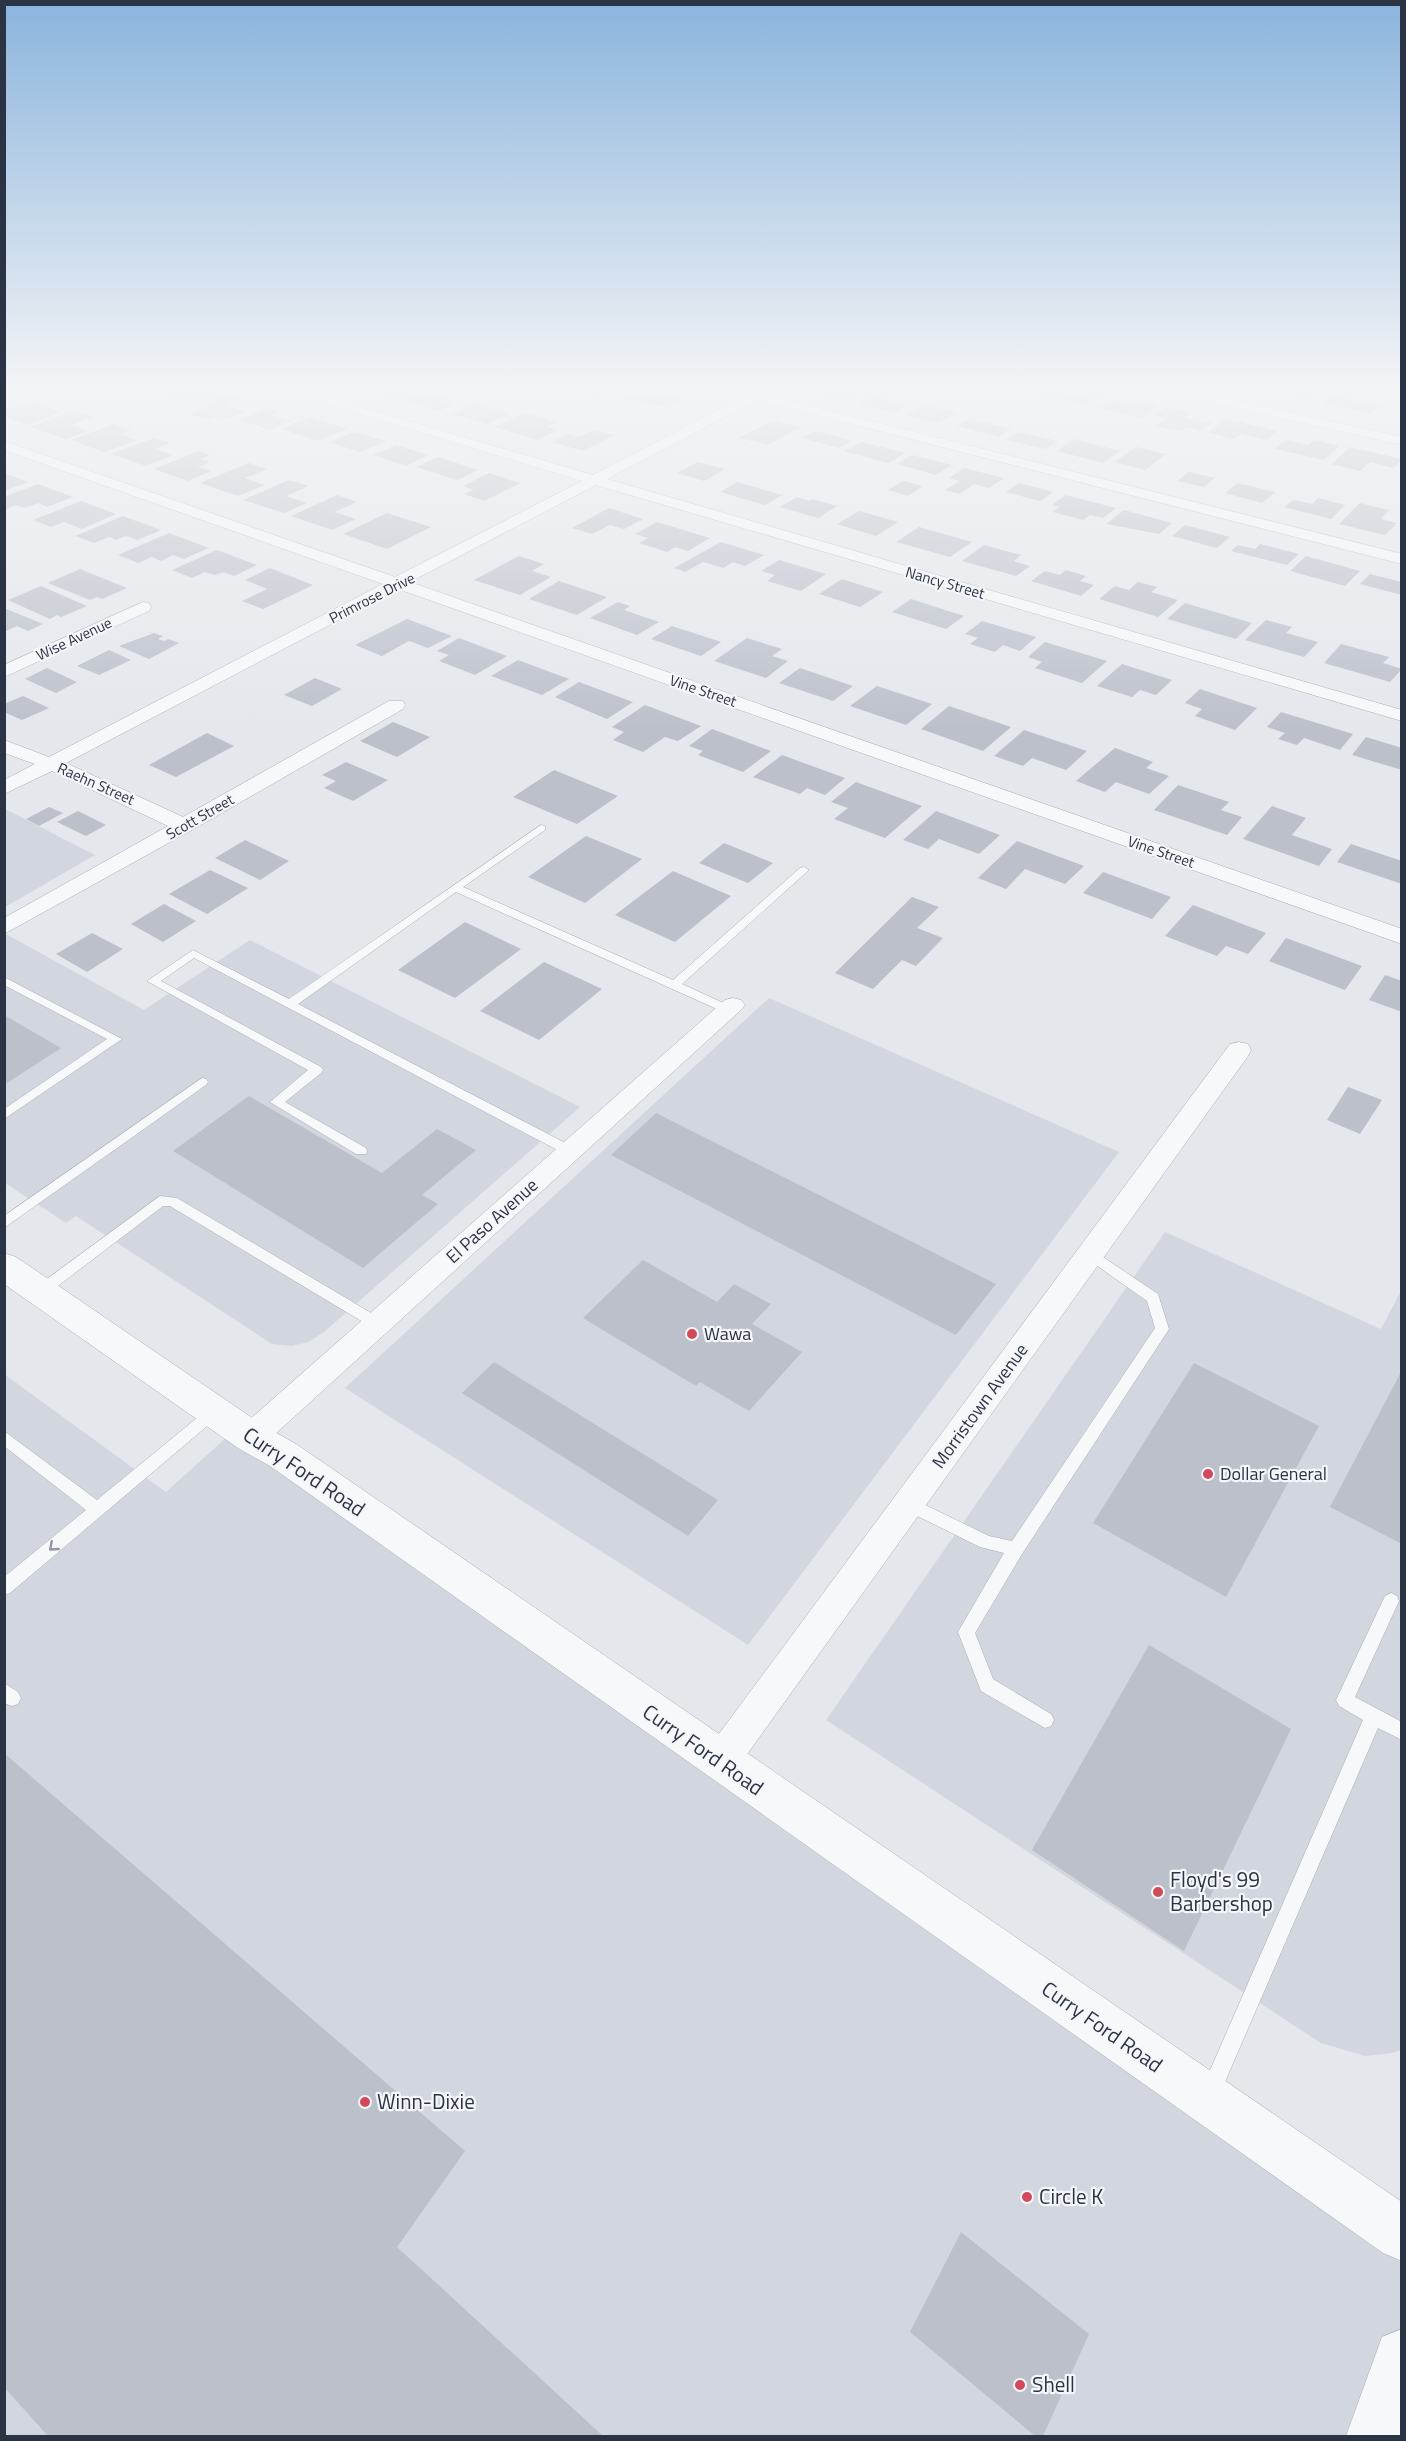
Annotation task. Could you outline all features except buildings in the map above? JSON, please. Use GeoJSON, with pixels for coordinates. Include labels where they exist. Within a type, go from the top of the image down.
{"type":"FeatureCollection","features":[{"type":"Feature","properties":{"kind":"street","name":"Vine Street"},"geometry":{"type":"LineString","coordinates":[[166,502],[1401,936]]}},
{"type":"Feature","properties":{"kind":"street","name":"Primrose Drive"},"geometry":{"type":"LineString","coordinates":[[4,788],[557,502]]}},
{"type":"Feature","properties":{"kind":"street","name":"Nancy Street"},"geometry":{"type":"LineString","coordinates":[[669,502],[1401,716]]}},
{"type":"Feature","properties":{"kind":"street"},"geometry":{"type":"LineString","coordinates":[[1175,502],[1401,559]]}},
{"type":"Feature","properties":{"kind":"street","name":"Wise Avenue"},"geometry":{"type":"LineString","coordinates":[[4,672],[143,607]]}},
{"type":"Feature","properties":{"kind":"street","name":"Scott Street"},"geometry":{"type":"LineString","coordinates":[[4,927],[396,705]]}},
{"type":"Feature","properties":{"kind":"street","name":"Raehn Street"},"geometry":{"type":"LineString","coordinates":[[4,746],[80,775],[185,826]]}},
{"type":"Feature","properties":{"kind":"street","name":"El Paso Avenue"},"geometry":{"type":"LineString","coordinates":[[251,1437],[731,1007]]}},
{"type":"Feature","properties":{"kind":"street","name":"Morristown Avenue"},"geometry":{"type":"LineString","coordinates":[[720,1762],[1239,1050]]}},
{"type":"Feature","properties":{"kind":"street","name":"Curry Ford Road"},"geometry":{"type":"LineString","coordinates":[[4,1266],[214,1412],[292,1462],[1401,2234]]}},
{"type":"Feature","properties":{"kind":"street"},"geometry":{"type":"LineString","coordinates":[[1376,2436],[1401,2357]]}},
{"type":"Feature","properties":{"kind":"lane"},"geometry":{"type":"LineString","coordinates":[[290,1004],[542,828]]}},
{"type":"Feature","properties":{"kind":"lane"},"geometry":{"type":"LineString","coordinates":[[674,985],[804,870]]}},
{"type":"Feature","properties":{"kind":"lane"},"geometry":{"type":"LineString","coordinates":[[455,888],[674,985],[731,1007]]}},
{"type":"Feature","properties":{"kind":"lane"},"geometry":{"type":"LineString","coordinates":[[361,1150],[276,1102],[318,1070],[153,981],[193,953],[570,1151]]}},
{"type":"Feature","properties":{"kind":"lane"},"geometry":{"type":"LineString","coordinates":[[4,980],[116,1039],[4,1115]]}},
{"type":"Feature","properties":{"kind":"lane"},"geometry":{"type":"LineString","coordinates":[[4,1223],[202,1082]]}},
{"type":"Feature","properties":{"kind":"lane"},"geometry":{"type":"LineString","coordinates":[[41,1291],[160,1201],[172,1200],[378,1324]]}},
{"type":"Feature","properties":{"kind":"lane"},"geometry":{"type":"LineString","coordinates":[[1045,1720],[987,1685],[966,1632],[1016,1549],[1162,1329],[1153,1298],[1091,1254]]}},
{"type":"Feature","properties":{"kind":"lane"},"geometry":{"type":"LineString","coordinates":[[4,1588],[214,1412]]}},
{"type":"Feature","properties":{"kind":"lane"},"geometry":{"type":"LineString","coordinates":[[4,1437],[98,1509]]}},
{"type":"Feature","properties":{"kind":"lane"},"geometry":{"type":"LineString","coordinates":[[909,1504],[986,1542],[1016,1549]]}},
{"type":"Feature","properties":{"kind":"lane"},"geometry":{"type":"LineString","coordinates":[[1391,1601],[1346,1700],[1401,1732]]}},
{"type":"Feature","properties":{"kind":"lane"},"geometry":{"type":"LineString","coordinates":[[1207,2100],[1374,1716]]}},
{"type":"Feature","properties":{"kind":"shaded area"},"geometry":{"type":"Polygon","coordinates":[[[5,809],[95,855],[5,907],[5,809]]]}},
{"type":"Feature","properties":{"kind":"shaded area"},"geometry":{"type":"Polygon","coordinates":[[[4,933],[144,1010],[250,940],[580,1107],[324,1332],[308,1342],[292,1346],[272,1344],[76,1216],[66,1223],[5,1183],[4,933]]]}},
{"type":"Feature","properties":{"kind":"shaded area"},"geometry":{"type":"Polygon","coordinates":[[[769,998],[1119,1152],[748,1645],[345,1388],[769,998]]]}},
{"type":"Feature","properties":{"kind":"shaded area"},"geometry":{"type":"Polygon","coordinates":[[[1165,1232],[1381,1329],[1401,1291],[1401,2050],[1392,2053],[1365,2056],[1321,2043],[826,1720],[1165,1232]]]}},
{"type":"Feature","properties":{"kind":"shaded area"},"geometry":{"type":"Polygon","coordinates":[[[4,1374],[166,1492],[238,1427],[1401,2239],[1401,2436],[5,2436],[4,1374]]]}},
{"type":"Feature","properties":{"kind":"place","name":"Wawa"},"geometry":{"type":"Point","coordinates":[692,1334]}},
{"type":"Feature","properties":{"kind":"place","name":"Dollar General"},"geometry":{"type":"Point","coordinates":[1208,1474]}},
{"type":"Feature","properties":{"kind":"place","name":"Floyd's 99 Barbershop"},"geometry":{"type":"Point","coordinates":[1158,1892]}},
{"type":"Feature","properties":{"kind":"place","name":"Winn-Dixie"},"geometry":{"type":"Point","coordinates":[365,2102]}},
{"type":"Feature","properties":{"kind":"place","name":"Circle K"},"geometry":{"type":"Point","coordinates":[1027,2197]}},
{"type":"Feature","properties":{"kind":"place","name":"Shell"},"geometry":{"type":"Point","coordinates":[1020,2385]}}]}
